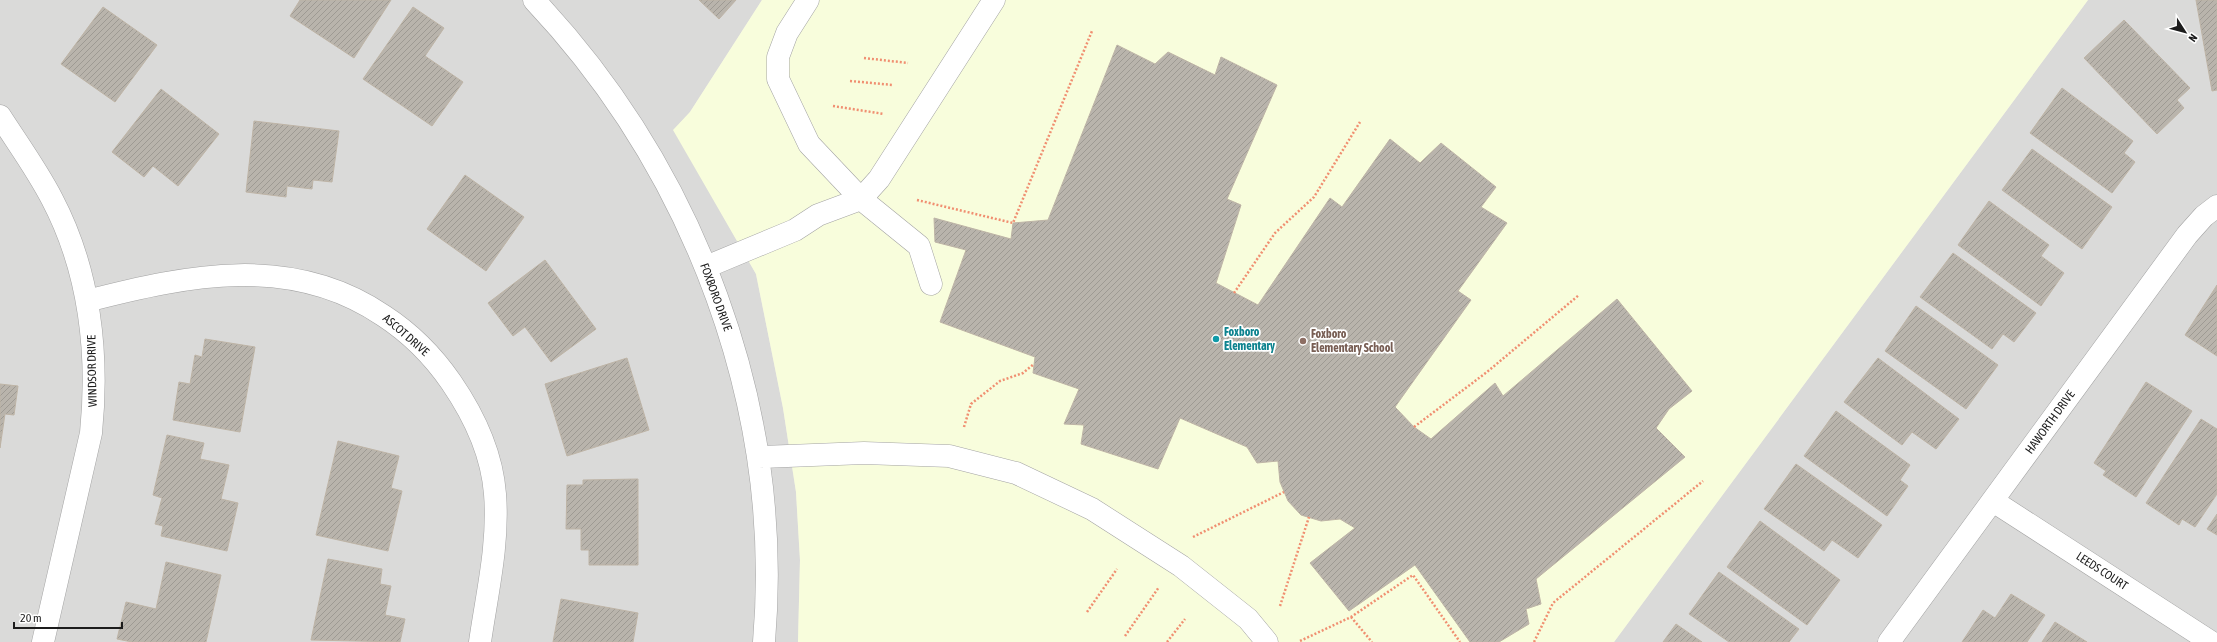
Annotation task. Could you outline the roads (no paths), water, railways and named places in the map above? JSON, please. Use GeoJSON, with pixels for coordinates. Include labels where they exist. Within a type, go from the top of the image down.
{"type":"FeatureCollection","features":[{"type":"Feature","properties":{"kind":"street","name":"FOXBORO DRIVE"},"geometry":{"type":"LineString","coordinates":[[534,0],[580,50],[624,112],[662,174],[694,236],[727,324],[744,383],[759,457],[765,510],[767,563],[764,642]]}},
{"type":"Feature","properties":{"kind":"street"},"geometry":{"type":"LineString","coordinates":[[808,0],[787,33],[778,57],[778,79],[809,144],[861,199],[919,246],[931,284]]}},
{"type":"Feature","properties":{"kind":"street"},"geometry":{"type":"LineString","coordinates":[[706,267],[795,230],[818,215],[861,199],[879,179],[994,0]]}},
{"type":"Feature","properties":{"kind":"street","name":"WINDSOR DRIVE"},"geometry":{"type":"LineString","coordinates":[[0,116],[52,200],[74,256],[87,301],[93,340],[94,408],[91,433],[43,642]]}},
{"type":"Feature","properties":{"kind":"street","name":"HAWORTH DRIVE"},"geometry":{"type":"LineString","coordinates":[[1889,642],[2187,235],[2204,216],[2217,206]]}},
{"type":"Feature","properties":{"kind":"street","name":"ASCOT DRIVE"},"geometry":{"type":"LineString","coordinates":[[87,301],[118,293],[207,277],[241,274],[274,276],[308,281],[340,292],[370,306],[415,340],[443,369],[462,397],[477,427],[489,465],[495,492],[496,522],[480,642]]}},
{"type":"Feature","properties":{"kind":"street"},"geometry":{"type":"LineString","coordinates":[[759,457],[864,453],[949,456],[1016,473],[1092,509],[1182,566],[1248,619],[1267,642]]}},
{"type":"Feature","properties":{"kind":"street","name":"LEEDS COURT"},"geometry":{"type":"LineString","coordinates":[[1993,501],[2211,642]]}},
{"type":"Feature","properties":{"kind":"place","name":"Foxboro Elementary"},"geometry":{"type":"Point","coordinates":[1216,339]}},
{"type":"Feature","properties":{"kind":"place","name":"Foxboro Elementary School"},"geometry":{"type":"Point","coordinates":[1303,341]}}]}
